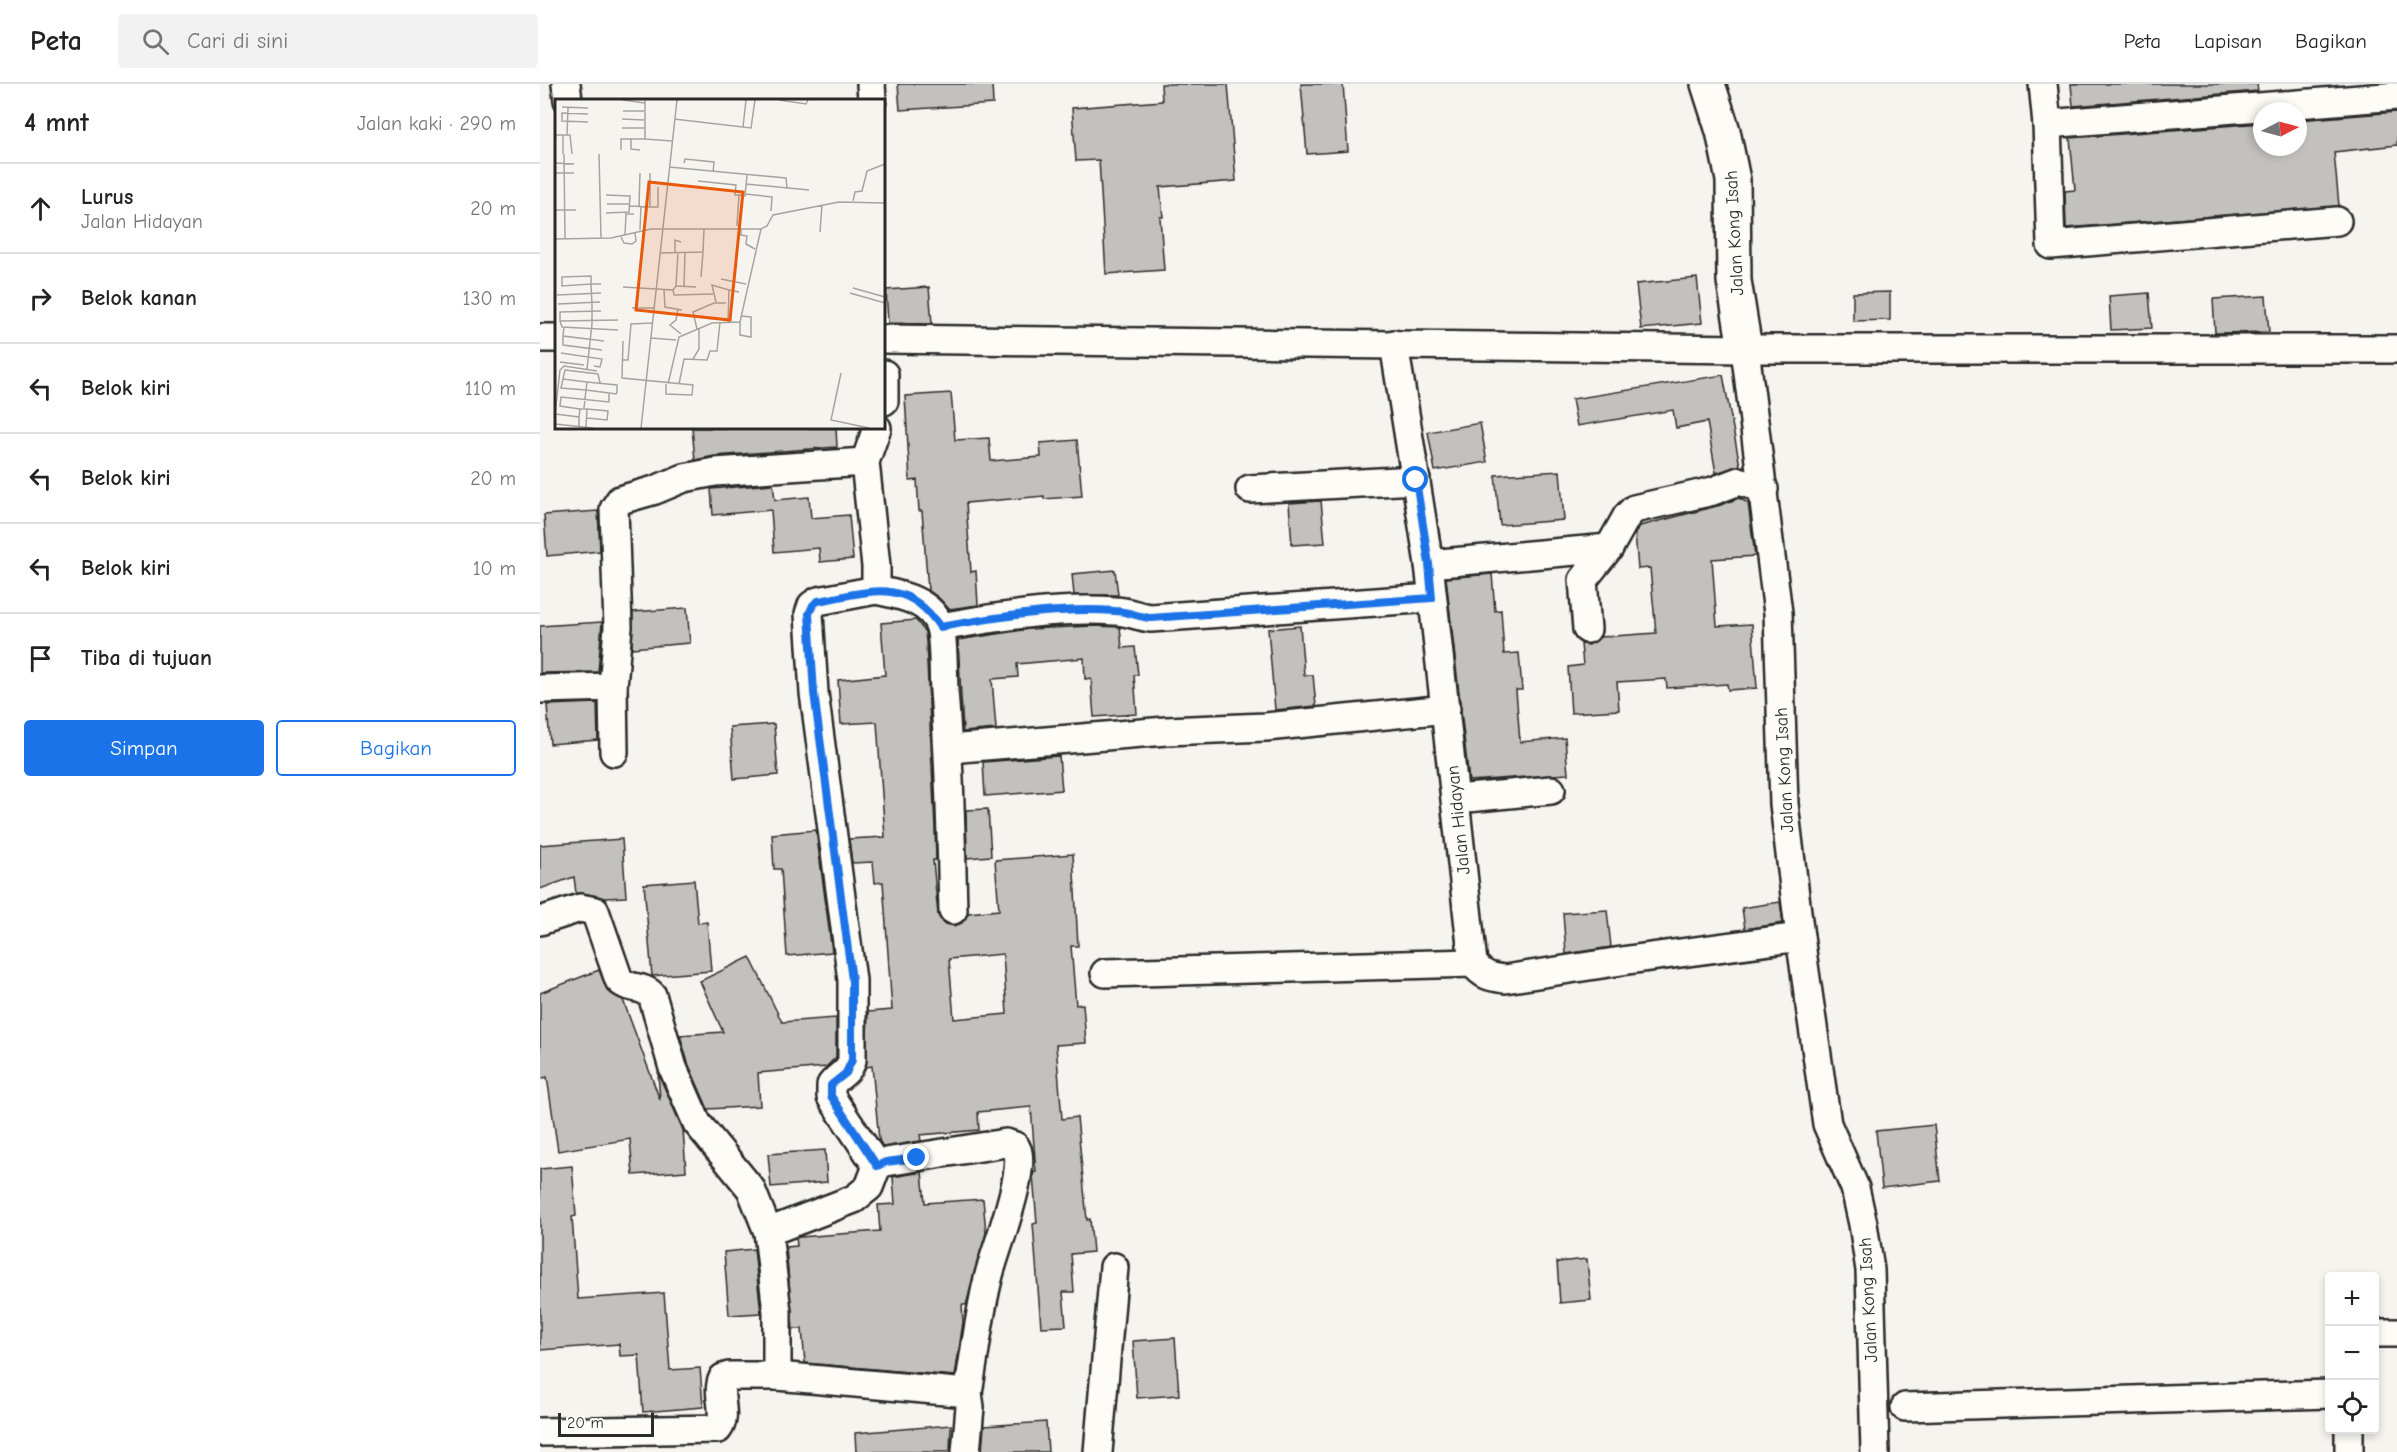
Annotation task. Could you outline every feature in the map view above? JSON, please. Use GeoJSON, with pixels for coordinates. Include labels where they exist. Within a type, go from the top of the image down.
{"type":"FeatureCollection","features":[{"type":"Feature","properties":{"kind":"street"},"geometry":{"type":"LineString","coordinates":[[566,84],[568,99]]}},
{"type":"Feature","properties":{"kind":"street"},"geometry":{"type":"LineString","coordinates":[[871,84],[872,99]]}},
{"type":"Feature","properties":{"kind":"street","name":"Jalan Kong Isah"},"geometry":{"type":"LineString","coordinates":[[1708,84],[1723,131],[1733,180],[1734,281],[1764,489],[1778,613],[1784,804],[1800,937],[1827,1124],[1855,1188],[1870,1270],[1875,1452]]}},
{"type":"Feature","properties":{"kind":"street"},"geometry":{"type":"LineString","coordinates":[[2043,84],[2047,124],[2051,244],[2337,221]]}},
{"type":"Feature","properties":{"kind":"street"},"geometry":{"type":"LineString","coordinates":[[2047,124],[2337,93],[2397,96]]}},
{"type":"Feature","properties":{"kind":"street"},"geometry":{"type":"LineString","coordinates":[[885,339],[1745,349],[2397,349]]}},
{"type":"Feature","properties":{"kind":"street","name":"Jalan Hidayan"},"geometry":{"type":"LineString","coordinates":[[1394,344],[1429,564],[1457,799],[1473,963]]}},
{"type":"Feature","properties":{"kind":"street"},"geometry":{"type":"LineString","coordinates":[[876,590],[876,566],[866,462],[877,429]]}},
{"type":"Feature","properties":{"kind":"street"},"geometry":{"type":"LineString","coordinates":[[614,752],[613,687],[618,627],[614,509],[620,500],[655,490],[684,478],[714,472],[866,462]]}},
{"type":"Feature","properties":{"kind":"street"},"geometry":{"type":"LineString","coordinates":[[1250,489],[1416,480]]}},
{"type":"Feature","properties":{"kind":"street"},"geometry":{"type":"LineString","coordinates":[[1587,629],[1583,580],[1609,548],[1627,516],[1634,509],[1713,491],[1739,482],[1764,489]]}},
{"type":"Feature","properties":{"kind":"street"},"geometry":{"type":"LineString","coordinates":[[1429,564],[1609,548]]}},
{"type":"Feature","properties":{"kind":"street"},"geometry":{"type":"LineString","coordinates":[[877,1166],[831,1096],[831,1085],[846,1073],[852,1060],[852,980],[814,693],[809,614],[813,605],[818,601],[876,590],[918,602],[928,609],[940,627],[949,749],[953,910]]}},
{"type":"Feature","properties":{"kind":"street"},"geometry":{"type":"LineString","coordinates":[[940,627],[1029,614],[1071,611],[1118,611],[1151,618],[1432,598]]}},
{"type":"Feature","properties":{"kind":"street"},"geometry":{"type":"LineString","coordinates":[[540,689],[613,687]]}},
{"type":"Feature","properties":{"kind":"street"},"geometry":{"type":"LineString","coordinates":[[949,749],[1166,731],[1266,728],[1446,709]]}},
{"type":"Feature","properties":{"kind":"street"},"geometry":{"type":"LineString","coordinates":[[1457,799],[1551,790]]}},
{"type":"Feature","properties":{"kind":"street"},"geometry":{"type":"LineString","coordinates":[[540,921],[580,908],[595,911],[619,980],[626,986],[647,990],[652,995],[673,1068],[697,1123],[751,1189],[768,1232],[777,1312],[777,1376]]}},
{"type":"Feature","properties":{"kind":"street"},"geometry":{"type":"LineString","coordinates":[[1105,972],[1473,963],[1489,977],[1505,979],[1800,937]]}},
{"type":"Feature","properties":{"kind":"street"},"geometry":{"type":"LineString","coordinates":[[768,1232],[854,1199],[869,1187],[877,1166],[886,1162],[1006,1143],[1011,1143],[1019,1150],[1021,1156],[1018,1175],[989,1276],[968,1393],[970,1407],[966,1452]]}},
{"type":"Feature","properties":{"kind":"street"},"geometry":{"type":"LineString","coordinates":[[1098,1452],[1114,1267]]}},
{"type":"Feature","properties":{"kind":"street"},"geometry":{"type":"LineString","coordinates":[[2379,1333],[2397,1333]]}},
{"type":"Feature","properties":{"kind":"street"},"geometry":{"type":"LineString","coordinates":[[540,1432],[718,1429],[722,1423],[720,1387],[723,1378],[729,1376],[777,1376],[968,1393]]}},
{"type":"Feature","properties":{"kind":"street"},"geometry":{"type":"LineString","coordinates":[[1905,1407],[2325,1394]]}},
{"type":"Feature","properties":{"kind":"street"},"geometry":{"type":"LineString","coordinates":[[2349,1434],[2349,1452]]}},
{"type":"Feature","properties":{"kind":"building"},"geometry":{"type":"Polygon","coordinates":[[[898,84],[992,84],[993,104],[900,110],[898,84]]]}},
{"type":"Feature","properties":{"kind":"building"},"geometry":{"type":"Polygon","coordinates":[[[1161,84],[1228,84],[1236,181],[1160,187],[1164,270],[1106,274],[1099,160],[1076,161],[1072,108],[1162,101],[1161,84]]]}},
{"type":"Feature","properties":{"kind":"building"},"geometry":{"type":"Polygon","coordinates":[[[1301,84],[1343,84],[1348,151],[1307,154],[1301,84]]]}},
{"type":"Feature","properties":{"kind":"building"},"geometry":{"type":"Polygon","coordinates":[[[2071,84],[2257,84],[2258,91],[2073,106],[2071,84]]]}},
{"type":"Feature","properties":{"kind":"building"},"geometry":{"type":"Polygon","coordinates":[[[2397,112],[2397,145],[2334,152],[2339,206],[2066,228],[2065,191],[2075,190],[2070,138],[2253,124],[2253,156],[2307,156],[2307,119],[2397,112]]]}},
{"type":"Feature","properties":{"kind":"building"},"geometry":{"type":"Polygon","coordinates":[[[1697,278],[1702,323],[1641,329],[1636,284],[1697,278]]]}},
{"type":"Feature","properties":{"kind":"building"},"geometry":{"type":"Polygon","coordinates":[[[929,287],[932,324],[888,323],[886,290],[929,287]]]}},
{"type":"Feature","properties":{"kind":"building"},"geometry":{"type":"Polygon","coordinates":[[[1890,292],[1890,320],[1853,321],[1853,293],[1890,292]]]}},
{"type":"Feature","properties":{"kind":"building"},"geometry":{"type":"Polygon","coordinates":[[[2149,293],[2152,328],[2111,330],[2109,296],[2149,293]]]}},
{"type":"Feature","properties":{"kind":"building"},"geometry":{"type":"Polygon","coordinates":[[[2266,296],[2269,332],[2215,333],[2213,299],[2266,296]]]}},
{"type":"Feature","properties":{"kind":"building"},"geometry":{"type":"Polygon","coordinates":[[[1723,375],[1740,466],[1716,473],[1707,422],[1676,428],[1673,410],[1577,426],[1572,399],[1723,375]]]}},
{"type":"Feature","properties":{"kind":"building"},"geometry":{"type":"Polygon","coordinates":[[[951,393],[955,440],[989,438],[991,461],[1041,457],[1040,443],[1077,440],[1082,496],[1044,499],[1044,496],[966,503],[971,572],[976,571],[978,605],[949,609],[928,590],[922,511],[919,511],[917,480],[910,481],[905,396],[951,393]]]}},
{"type":"Feature","properties":{"kind":"building"},"geometry":{"type":"Polygon","coordinates":[[[1480,423],[1487,462],[1435,471],[1428,432],[1480,423]]]}},
{"type":"Feature","properties":{"kind":"building"},"geometry":{"type":"Polygon","coordinates":[[[692,429],[836,429],[837,447],[714,456],[695,460],[692,429]]]}},
{"type":"Feature","properties":{"kind":"building"},"geometry":{"type":"Polygon","coordinates":[[[1560,471],[1564,520],[1500,525],[1495,475],[1560,471]]]}},
{"type":"Feature","properties":{"kind":"building"},"geometry":{"type":"Polygon","coordinates":[[[773,484],[775,500],[809,497],[811,518],[849,515],[853,559],[820,562],[819,548],[774,552],[771,510],[713,515],[711,489],[773,484]]]}},
{"type":"Feature","properties":{"kind":"building"},"geometry":{"type":"Polygon","coordinates":[[[1739,498],[1748,503],[1755,556],[1712,559],[1717,626],[1752,624],[1757,688],[1728,690],[1727,684],[1667,688],[1666,679],[1617,682],[1619,710],[1571,713],[1568,667],[1583,665],[1581,644],[1589,645],[1600,637],[1656,633],[1650,568],[1638,569],[1635,533],[1640,526],[1721,505],[1739,498]]]}},
{"type":"Feature","properties":{"kind":"building"},"geometry":{"type":"Polygon","coordinates":[[[1321,501],[1325,543],[1292,545],[1289,503],[1321,501]]]}},
{"type":"Feature","properties":{"kind":"building"},"geometry":{"type":"Polygon","coordinates":[[[598,511],[600,551],[547,556],[544,515],[598,511]]]}},
{"type":"Feature","properties":{"kind":"building"},"geometry":{"type":"Polygon","coordinates":[[[1115,570],[1118,595],[1074,595],[1072,574],[1115,570]]]}},
{"type":"Feature","properties":{"kind":"building"},"geometry":{"type":"Polygon","coordinates":[[[1492,574],[1495,611],[1501,610],[1504,654],[1519,653],[1522,690],[1516,690],[1520,742],[1565,738],[1568,774],[1469,781],[1446,578],[1492,574]]]}},
{"type":"Feature","properties":{"kind":"building"},"geometry":{"type":"Polygon","coordinates":[[[687,608],[690,643],[632,648],[633,612],[687,608]]]}},
{"type":"Feature","properties":{"kind":"building"},"geometry":{"type":"Polygon","coordinates":[[[916,620],[925,632],[935,828],[936,860],[933,860],[940,919],[954,926],[962,923],[968,913],[999,910],[995,860],[1073,854],[1078,946],[1071,946],[1076,1005],[1083,1004],[1086,1043],[1056,1045],[1062,1119],[1077,1117],[1087,1220],[1090,1219],[1093,1252],[1071,1254],[1074,1292],[1063,1292],[1066,1326],[1041,1327],[1033,1224],[1037,1223],[1031,1107],[978,1112],[979,1130],[920,1135],[921,1141],[883,1147],[879,1140],[872,1066],[866,1067],[868,1012],[892,1010],[883,882],[875,883],[873,862],[852,863],[849,839],[885,837],[877,722],[841,724],[838,680],[885,675],[881,623],[916,620]],[[1003,954],[949,959],[954,1019],[1007,1014],[1003,954]]]}},
{"type":"Feature","properties":{"kind":"building"},"geometry":{"type":"Polygon","coordinates":[[[602,622],[598,672],[540,673],[540,626],[602,622]]]}},
{"type":"Feature","properties":{"kind":"building"},"geometry":{"type":"Polygon","coordinates":[[[1300,626],[1304,675],[1313,675],[1316,706],[1275,710],[1268,629],[1300,626]]]}},
{"type":"Feature","properties":{"kind":"building"},"geometry":{"type":"Polygon","coordinates":[[[1120,627],[1122,648],[1135,647],[1138,675],[1134,675],[1137,714],[1094,717],[1091,678],[1085,679],[1084,658],[1017,664],[1018,677],[992,679],[996,729],[963,732],[958,640],[1029,629],[1120,627]]]}},
{"type":"Feature","properties":{"kind":"building"},"geometry":{"type":"Polygon","coordinates":[[[597,703],[598,740],[550,744],[547,705],[597,703]]]}},
{"type":"Feature","properties":{"kind":"building"},"geometry":{"type":"Polygon","coordinates":[[[774,724],[778,775],[734,779],[730,727],[774,724]]]}},
{"type":"Feature","properties":{"kind":"building"},"geometry":{"type":"Polygon","coordinates":[[[1059,756],[1062,790],[985,796],[983,762],[1059,756]]]}},
{"type":"Feature","properties":{"kind":"building"},"geometry":{"type":"Polygon","coordinates":[[[988,809],[991,856],[967,858],[966,810],[988,809]]]}},
{"type":"Feature","properties":{"kind":"building"},"geometry":{"type":"Polygon","coordinates":[[[816,830],[832,952],[787,956],[781,869],[774,869],[772,834],[816,830]]]}},
{"type":"Feature","properties":{"kind":"building"},"geometry":{"type":"Polygon","coordinates":[[[622,839],[626,897],[604,898],[576,893],[574,877],[540,889],[540,845],[622,839]]]}},
{"type":"Feature","properties":{"kind":"building"},"geometry":{"type":"Polygon","coordinates":[[[694,880],[698,923],[707,922],[711,971],[652,976],[644,884],[694,880]]]}},
{"type":"Feature","properties":{"kind":"building"},"geometry":{"type":"Polygon","coordinates":[[[1780,902],[1783,923],[1745,929],[1742,908],[1780,902]]]}},
{"type":"Feature","properties":{"kind":"building"},"geometry":{"type":"Polygon","coordinates":[[[1607,910],[1611,947],[1566,954],[1563,913],[1607,910]]]}},
{"type":"Feature","properties":{"kind":"building"},"geometry":{"type":"Polygon","coordinates":[[[750,957],[782,1022],[836,1018],[836,1057],[826,1067],[758,1073],[760,1106],[708,1109],[688,1063],[680,1035],[723,1032],[700,981],[750,957]]]}},
{"type":"Feature","properties":{"kind":"building"},"geometry":{"type":"Polygon","coordinates":[[[599,970],[608,992],[623,1000],[660,1100],[658,1073],[683,1130],[686,1171],[633,1175],[630,1139],[558,1151],[547,1077],[540,1079],[540,993],[599,970]]]}},
{"type":"Feature","properties":{"kind":"building"},"geometry":{"type":"Polygon","coordinates":[[[1934,1125],[1940,1181],[1882,1188],[1876,1131],[1934,1125]]]}},
{"type":"Feature","properties":{"kind":"building"},"geometry":{"type":"Polygon","coordinates":[[[825,1150],[827,1182],[771,1187],[768,1154],[825,1150]]]}},
{"type":"Feature","properties":{"kind":"building"},"geometry":{"type":"Polygon","coordinates":[[[572,1166],[576,1216],[572,1217],[578,1299],[664,1293],[670,1370],[700,1368],[703,1407],[643,1412],[639,1355],[620,1356],[619,1344],[540,1350],[540,1169],[572,1166]]]}},
{"type":"Feature","properties":{"kind":"building"},"geometry":{"type":"Polygon","coordinates":[[[922,1172],[925,1203],[983,1199],[986,1233],[966,1305],[962,1305],[963,1322],[955,1376],[805,1363],[802,1329],[793,1329],[786,1247],[797,1246],[796,1238],[800,1237],[880,1231],[878,1205],[895,1204],[893,1177],[922,1172]]]}},
{"type":"Feature","properties":{"kind":"building"},"geometry":{"type":"Polygon","coordinates":[[[754,1249],[761,1313],[729,1315],[724,1252],[754,1249]]]}},
{"type":"Feature","properties":{"kind":"building"},"geometry":{"type":"Polygon","coordinates":[[[1587,1259],[1591,1300],[1560,1303],[1557,1262],[1587,1259]]]}},
{"type":"Feature","properties":{"kind":"building"},"geometry":{"type":"Polygon","coordinates":[[[1175,1338],[1179,1395],[1137,1398],[1133,1341],[1175,1338]]]}},
{"type":"Feature","properties":{"kind":"building"},"geometry":{"type":"Polygon","coordinates":[[[1046,1422],[1048,1452],[982,1452],[984,1426],[1046,1422]]]}},
{"type":"Feature","properties":{"kind":"building"},"geometry":{"type":"Polygon","coordinates":[[[951,1425],[950,1452],[856,1452],[855,1433],[951,1425]]]}},
{"type":"Feature","properties":{"kind":"route"},"geometry":{"type":"LineString","coordinates":[[917,1158],[886,1162],[877,1166],[842,1114],[830,1091],[834,1081],[846,1073],[851,1066],[853,997],[828,786],[814,693],[810,609],[818,601],[876,590],[918,602],[928,609],[940,627],[1029,614],[1118,611],[1151,618],[1432,598],[1416,480]]}}]}
